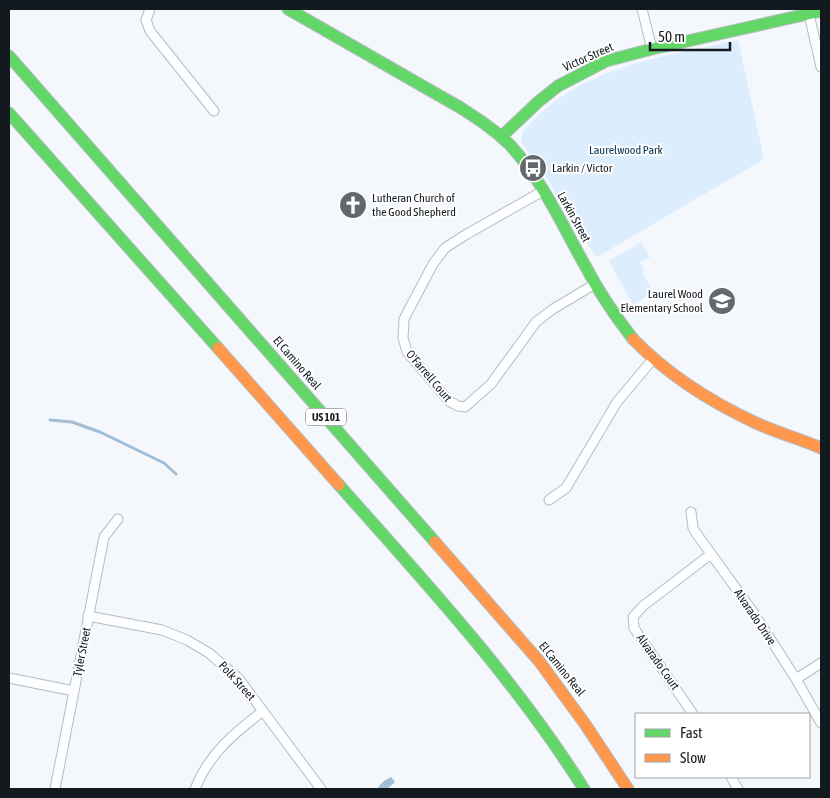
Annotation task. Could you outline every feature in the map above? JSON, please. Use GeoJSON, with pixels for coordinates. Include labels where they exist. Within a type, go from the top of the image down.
{"type":"FeatureCollection","features":[{"type":"Feature","properties":{"kind":"main road","name":"Larkin Street"},"geometry":{"type":"LineString","coordinates":[[288,9],[461,108],[481,121],[501,138],[523,162],[543,191],[595,284],[626,331],[653,359],[677,378],[732,411],[774,431],[821,448]]}},
{"type":"Feature","properties":{"kind":"main road","name":"Victor Street"},"geometry":{"type":"LineString","coordinates":[[501,138],[538,102],[569,79],[606,61],[652,48],[821,11]]}},
{"type":"Feature","properties":{"kind":"main road","name":"El Camino Real"},"geometry":{"type":"LineString","coordinates":[[9,56],[539,661],[573,704],[608,755],[628,789]]}},
{"type":"Feature","properties":{"kind":"main road","name":"US 101"},"geometry":{"type":"LineString","coordinates":[[9,113],[459,620],[506,677],[561,753],[584,789]]}},
{"type":"Feature","properties":{"kind":"street"},"geometry":{"type":"LineString","coordinates":[[150,9],[146,20],[150,31],[214,111]]}},
{"type":"Feature","properties":{"kind":"street"},"geometry":{"type":"LineString","coordinates":[[642,9],[652,48]]}},
{"type":"Feature","properties":{"kind":"street"},"geometry":{"type":"LineString","coordinates":[[809,14],[821,67]]}},
{"type":"Feature","properties":{"kind":"street","name":"O'Farrell Court"},"geometry":{"type":"LineString","coordinates":[[543,191],[457,239],[439,255],[404,319],[403,338],[407,352],[449,400],[458,406],[465,407],[472,403],[491,384],[536,322],[553,309],[595,284]]}},
{"type":"Feature","properties":{"kind":"street"},"geometry":{"type":"LineString","coordinates":[[549,500],[566,488],[617,402],[653,359]]}},
{"type":"Feature","properties":{"kind":"street","name":"Alvarado Drive"},"geometry":{"type":"LineString","coordinates":[[691,512],[693,528],[753,612],[796,679],[821,723]]}},
{"type":"Feature","properties":{"kind":"street","name":"Tyler Street"},"geometry":{"type":"LineString","coordinates":[[55,789],[104,537],[118,519]]}},
{"type":"Feature","properties":{"kind":"street","name":"Alvarado Court"},"geometry":{"type":"LineString","coordinates":[[692,713],[634,628],[633,617],[643,606],[711,554]]}},
{"type":"Feature","properties":{"kind":"street","name":"Polk Street"},"geometry":{"type":"LineString","coordinates":[[88,616],[162,630],[198,646],[230,670],[321,789]]}},
{"type":"Feature","properties":{"kind":"street"},"geometry":{"type":"LineString","coordinates":[[796,679],[821,663]]}},
{"type":"Feature","properties":{"kind":"street"},"geometry":{"type":"LineString","coordinates":[[9,678],[74,691]]}},
{"type":"Feature","properties":{"kind":"street"},"geometry":{"type":"LineString","coordinates":[[195,789],[206,766],[224,744],[263,711]]}},
{"type":"Feature","properties":{"kind":"street"},"geometry":{"type":"LineString","coordinates":[[732,778],[738,789]]}},
{"type":"Feature","properties":{"kind":"green space","name":"Laurelwood Park"},"geometry":{"type":"Polygon","coordinates":[[[738,40],[764,159],[597,257],[578,232],[546,177],[521,142],[522,133],[544,111],[568,93],[594,79],[621,68],[649,60],[738,40]]]}},
{"type":"Feature","properties":{"kind":"green space"},"geometry":{"type":"Polygon","coordinates":[[[641,242],[650,257],[640,262],[645,270],[642,272],[653,292],[633,305],[609,261],[641,242]]]}},
{"type":"Feature","properties":{"kind":"shaded area"},"geometry":{"type":"Polygon","coordinates":[[[391,777],[395,782],[387,789],[380,789],[378,787],[384,781],[391,777]]]}},
{"type":"Feature","properties":{"kind":"waterway"},"geometry":{"type":"LineString","coordinates":[[50,420],[72,422],[100,432],[164,463],[176,474]]}},
{"type":"Feature","properties":{"kind":"traffic: fast"},"geometry":{"type":"LineString","coordinates":[[288,9],[461,108],[510,145],[543,189],[597,287],[633,339]]}},
{"type":"Feature","properties":{"kind":"traffic: fast"},"geometry":{"type":"LineString","coordinates":[[501,137],[558,86],[606,61],[821,11]]}},
{"type":"Feature","properties":{"kind":"traffic: fast"},"geometry":{"type":"LineString","coordinates":[[9,56],[435,542]]}},
{"type":"Feature","properties":{"kind":"traffic: fast"},"geometry":{"type":"LineString","coordinates":[[9,113],[218,348]]}},
{"type":"Feature","properties":{"kind":"traffic: fast"},"geometry":{"type":"LineString","coordinates":[[339,485],[499,670],[557,748],[584,789]]}},
{"type":"Feature","properties":{"kind":"traffic: slow"},"geometry":{"type":"LineString","coordinates":[[633,339],[675,376],[707,397],[764,427],[821,448]]}},
{"type":"Feature","properties":{"kind":"traffic: slow"},"geometry":{"type":"LineString","coordinates":[[218,348],[339,485]]}},
{"type":"Feature","properties":{"kind":"traffic: slow"},"geometry":{"type":"LineString","coordinates":[[435,542],[539,661],[585,724],[628,789]]}},
{"type":"Feature","properties":{"kind":"place","name":"Larkin / Victor"},"geometry":{"type":"Point","coordinates":[533,168]}},
{"type":"Feature","properties":{"kind":"place","name":"Lutheran Church of the Good Shepherd"},"geometry":{"type":"Point","coordinates":[353,205]}},
{"type":"Feature","properties":{"kind":"place","name":"Laurel Wood Elementary School"},"geometry":{"type":"Point","coordinates":[722,301]}}]}
